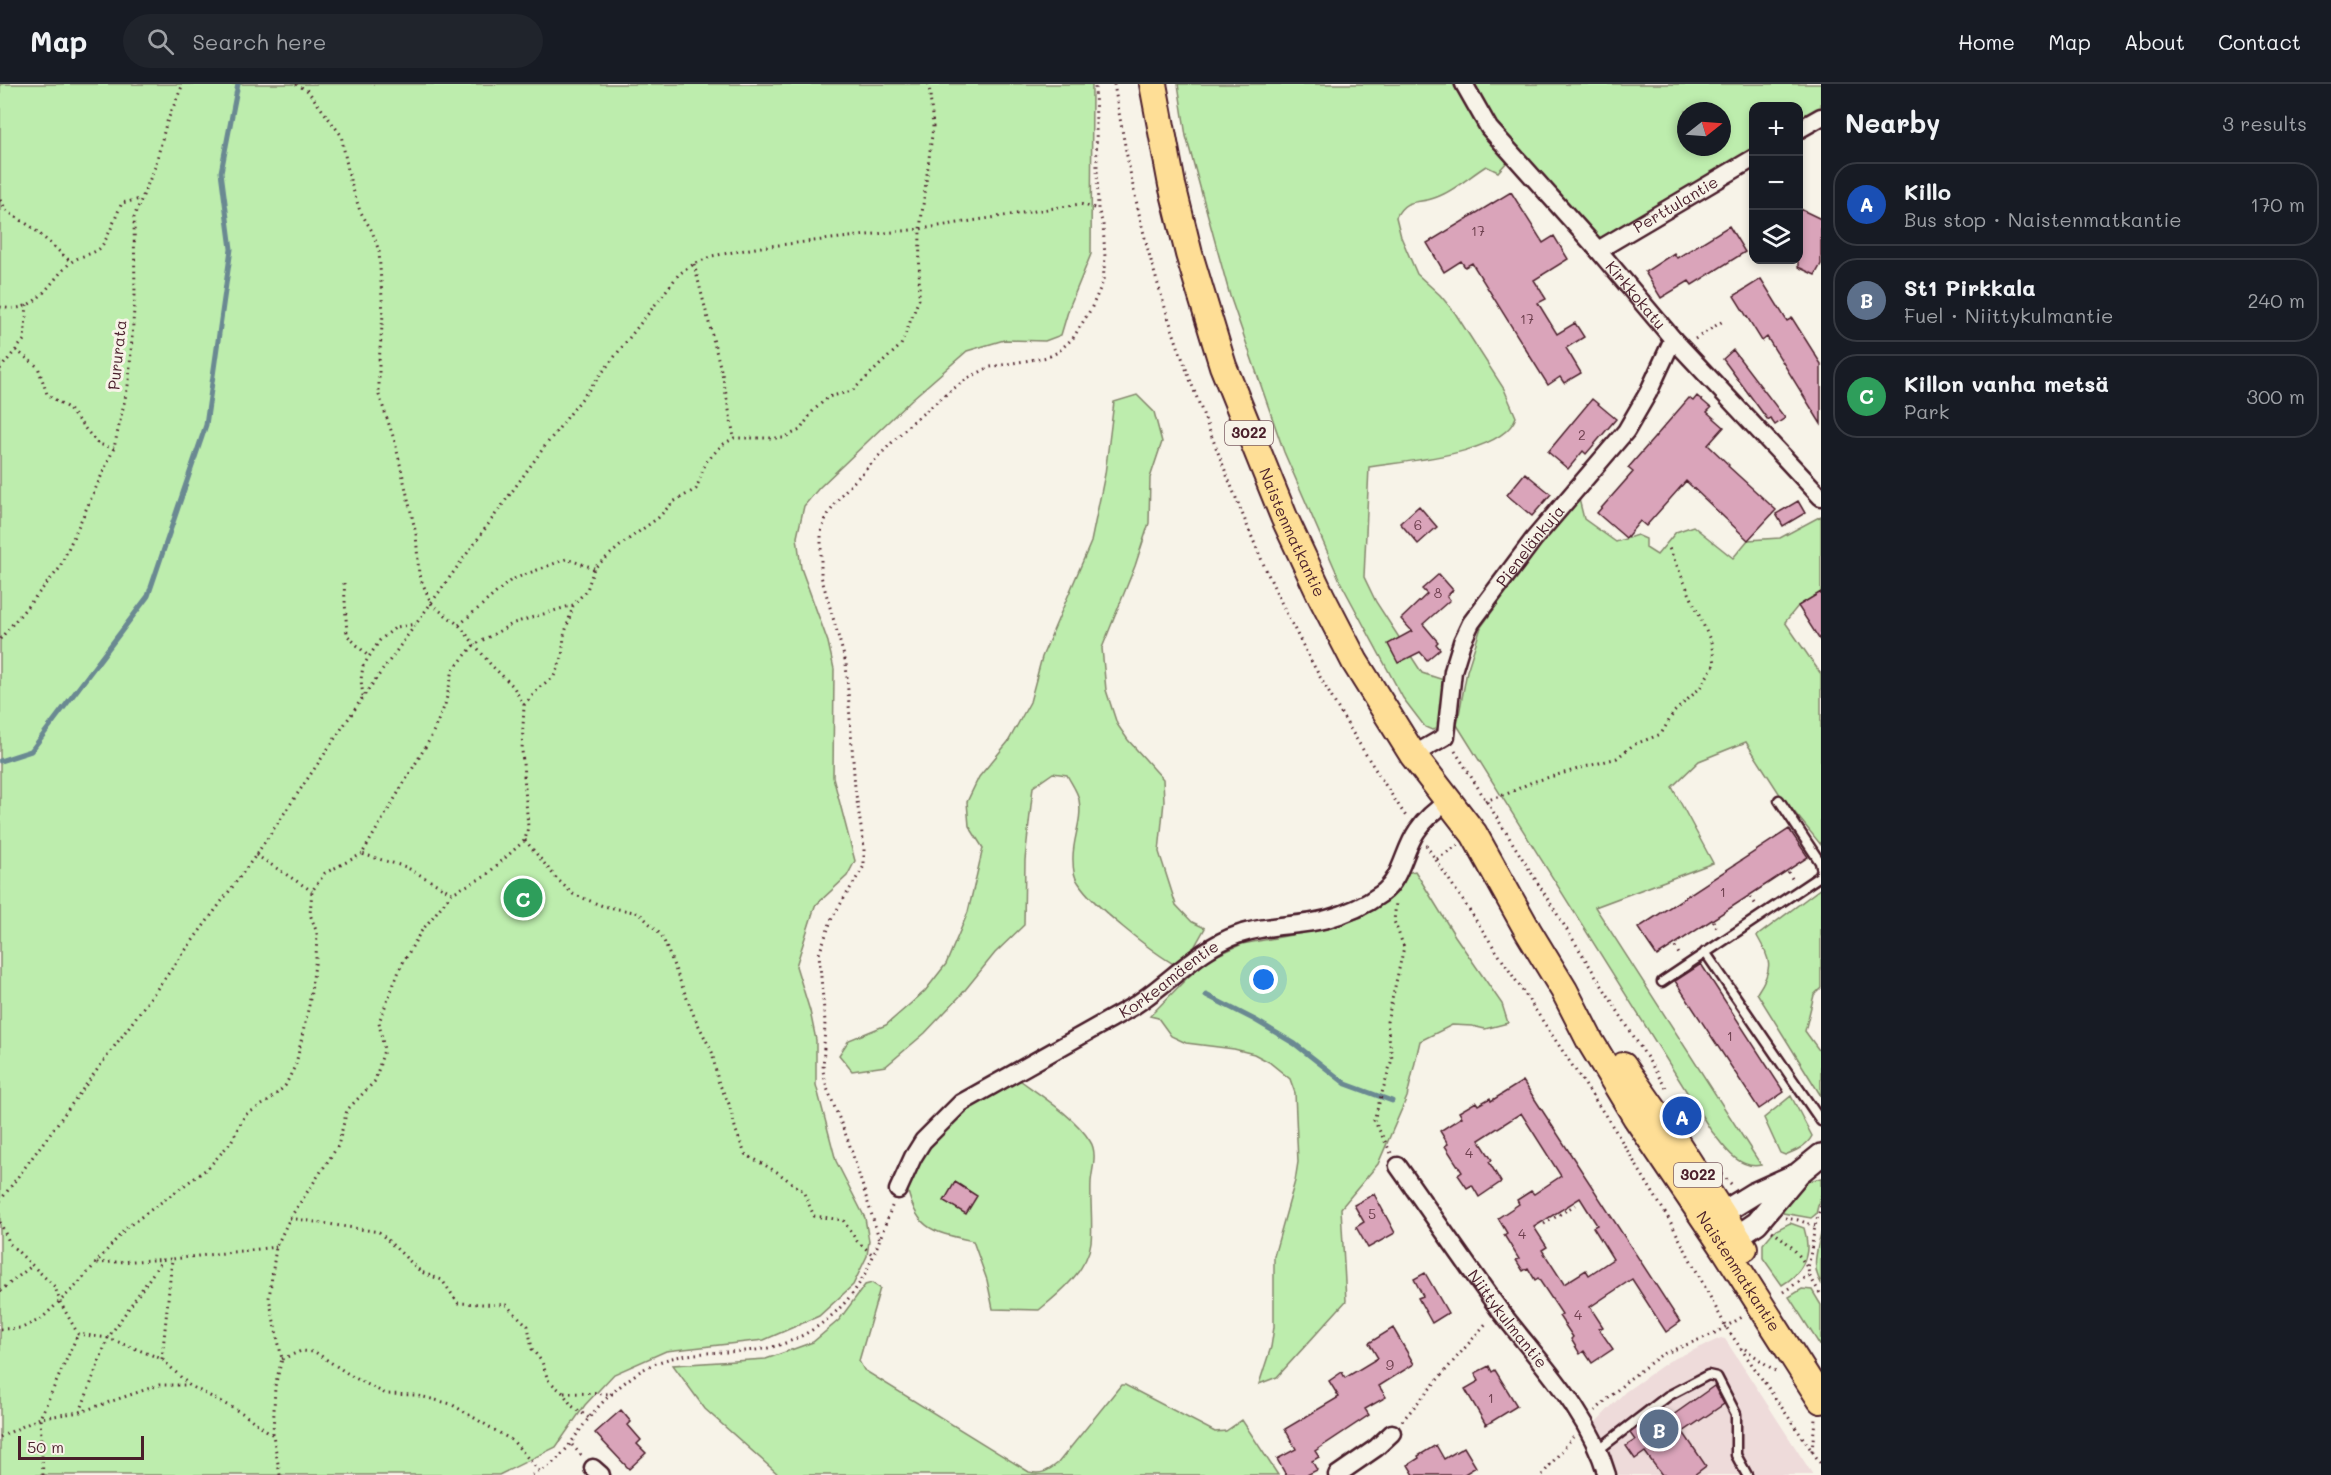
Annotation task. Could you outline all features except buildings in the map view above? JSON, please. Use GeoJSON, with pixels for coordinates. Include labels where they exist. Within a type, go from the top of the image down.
{"type":"FeatureCollection","features":[{"type":"Feature","properties":{"kind":"main road","name":"Naistenmatkantie"},"geometry":{"type":"LineString","coordinates":[[1153,84],[1170,174],[1189,254],[1224,366],[1251,439],[1284,517],[1355,662],[1496,890],[1528,931],[1564,990],[1626,1070],[1724,1212],[1746,1234],[1821,1368]]}},
{"type":"Feature","properties":{"kind":"main road","name":"Naistenmatkantie"},"geometry":{"type":"LineString","coordinates":[[1746,1234],[1818,1409]]}},
{"type":"Feature","properties":{"kind":"street","name":"Kirkkokatu"},"geometry":{"type":"LineString","coordinates":[[1464,84],[1489,128],[1677,343],[1821,497]]}},
{"type":"Feature","properties":{"kind":"street"},"geometry":{"type":"LineString","coordinates":[[1803,127],[1821,117]]}},
{"type":"Feature","properties":{"kind":"street","name":"Perttulantie"},"geometry":{"type":"LineString","coordinates":[[1598,250],[1749,161]]}},
{"type":"Feature","properties":{"kind":"street","name":"Pienelänkuja"},"geometry":{"type":"LineString","coordinates":[[1446,736],[1453,671],[1471,623],[1533,540],[1626,431],[1677,343]]}},
{"type":"Feature","properties":{"kind":"street"},"geometry":{"type":"LineString","coordinates":[[1413,755],[1446,736]]}},
{"type":"Feature","properties":{"kind":"street","name":"Korkeamäentie"},"geometry":{"type":"LineString","coordinates":[[898,1190],[923,1141],[961,1103],[1125,1012],[1157,991],[1216,944],[1257,929],[1326,919],[1346,913],[1382,893],[1399,872],[1416,832],[1444,804]]}},
{"type":"Feature","properties":{"kind":"street"},"geometry":{"type":"LineString","coordinates":[[1746,1234],[1799,1173],[1821,1155]]}},
{"type":"Feature","properties":{"kind":"street","name":"Niittykulmantie"},"geometry":{"type":"LineString","coordinates":[[1398,1166],[1499,1308],[1585,1422],[1607,1475]]}},
{"type":"Feature","properties":{"kind":"street"},"geometry":{"type":"LineString","coordinates":[[1724,1212],[1799,1173]]}},
{"type":"Feature","properties":{"kind":"street"},"geometry":{"type":"LineString","coordinates":[[1337,1475],[1376,1448],[1392,1433]]}},
{"type":"Feature","properties":{"kind":"lane"},"geometry":{"type":"LineString","coordinates":[[1779,800],[1820,862],[1821,867]]}},
{"type":"Feature","properties":{"kind":"lane"},"geometry":{"type":"LineString","coordinates":[[1662,982],[1820,876],[1821,872]]}},
{"type":"Feature","properties":{"kind":"lane"},"geometry":{"type":"LineString","coordinates":[[1705,951],[1821,1121]]}},
{"type":"Feature","properties":{"kind":"lane"},"geometry":{"type":"LineString","coordinates":[[1598,1450],[1668,1396],[1708,1375],[1718,1377],[1736,1414],[1736,1455],[1747,1475]]}},
{"type":"Feature","properties":{"kind":"path","name":"Pururata"},"geometry":{"type":"LineString","coordinates":[[0,639],[59,569],[114,448],[129,381],[135,295],[134,217],[154,167],[166,124],[183,84]]}},
{"type":"Feature","properties":{"kind":"path"},"geometry":{"type":"LineString","coordinates":[[280,1475],[273,1435],[275,1386],[282,1359],[269,1298],[276,1247],[290,1218],[338,1146],[347,1110],[375,1081],[384,1050],[379,1022],[400,966],[420,933],[452,894],[484,877],[525,840],[528,827],[522,750],[524,705],[513,686],[474,645],[459,625],[432,604],[419,575],[417,534],[395,442],[379,395],[383,314],[379,251],[372,231],[360,211],[350,180],[341,135],[308,91],[296,84]]}},
{"type":"Feature","properties":{"kind":"path"},"geometry":{"type":"LineString","coordinates":[[524,705],[540,687],[554,676],[562,658],[564,636],[573,605],[587,590],[594,568],[658,518],[673,502],[696,489],[706,462],[722,445],[734,438],[783,438],[800,430],[813,411],[828,397],[852,391],[901,345],[919,299],[920,229],[933,127],[929,84]]}},
{"type":"Feature","properties":{"kind":"path"},"geometry":{"type":"LineString","coordinates":[[879,1238],[849,1143],[826,1088],[823,1071],[825,1013],[819,954],[832,918],[864,866],[864,847],[855,788],[846,663],[821,576],[821,532],[826,518],[840,496],[909,425],[949,392],[968,378],[990,367],[1048,357],[1058,352],[1073,338],[1103,282],[1105,257],[1103,224],[1098,209],[1095,84]]}},
{"type":"Feature","properties":{"kind":"path"},"geometry":{"type":"LineString","coordinates":[[0,307],[13,310],[27,305],[47,291],[71,262],[100,248],[122,203],[141,199]]}},
{"type":"Feature","properties":{"kind":"path"},"geometry":{"type":"LineString","coordinates":[[0,200],[7,211],[33,228],[71,262]]}},
{"type":"Feature","properties":{"kind":"path"},"geometry":{"type":"LineString","coordinates":[[0,1201],[256,855],[363,697],[545,446],[679,274],[712,256],[761,247],[920,229],[1080,204],[1098,209]]}},
{"type":"Feature","properties":{"kind":"path"},"geometry":{"type":"LineString","coordinates":[[694,264],[723,378],[734,438]]}},
{"type":"Feature","properties":{"kind":"path"},"geometry":{"type":"LineString","coordinates":[[0,369],[24,340],[27,305]]}},
{"type":"Feature","properties":{"kind":"path"},"geometry":{"type":"LineString","coordinates":[[1677,343],[1723,321]]}},
{"type":"Feature","properties":{"kind":"path"},"geometry":{"type":"LineString","coordinates":[[16,350],[38,367],[47,394],[68,408],[98,444],[114,448]]}},
{"type":"Feature","properties":{"kind":"path"},"geometry":{"type":"LineString","coordinates":[[1485,801],[1532,782],[1617,758],[1633,746],[1661,734],[1674,712],[1700,688],[1715,663],[1711,642],[1669,548]]}},
{"type":"Feature","properties":{"kind":"path"},"geometry":{"type":"LineString","coordinates":[[459,625],[511,580],[566,559],[594,568]]}},
{"type":"Feature","properties":{"kind":"path"},"geometry":{"type":"LineString","coordinates":[[344,583],[347,635],[369,657]]}},
{"type":"Feature","properties":{"kind":"path"},"geometry":{"type":"LineString","coordinates":[[0,1329],[22,1328],[40,1319],[60,1302],[126,1228],[208,1168],[231,1142],[245,1115],[267,1102],[285,1086],[296,1064],[309,1005],[316,958],[317,933],[310,914],[312,891],[325,873],[362,854],[429,739],[445,705],[453,670],[474,645],[514,623],[573,605]]}},
{"type":"Feature","properties":{"kind":"path"},"geometry":{"type":"LineString","coordinates":[[363,697],[361,680],[363,666],[380,640],[396,627],[417,624]]}},
{"type":"Feature","properties":{"kind":"path"},"geometry":{"type":"LineString","coordinates":[[1446,736],[1667,1090]]}},
{"type":"Feature","properties":{"kind":"path"},"geometry":{"type":"LineString","coordinates":[[525,840],[557,879],[573,894],[603,906],[639,913],[663,936],[694,1016],[712,1052],[718,1081],[729,1104],[745,1154],[777,1172],[803,1191],[814,1216],[843,1220],[857,1241],[873,1256]]}},
{"type":"Feature","properties":{"kind":"path"},"geometry":{"type":"LineString","coordinates":[[362,854],[406,867],[452,894]]}},
{"type":"Feature","properties":{"kind":"path"},"geometry":{"type":"LineString","coordinates":[[256,855],[312,891]]}},
{"type":"Feature","properties":{"kind":"path"},"geometry":{"type":"LineString","coordinates":[[1398,1166],[1374,1120],[1392,1059],[1387,1022],[1404,947],[1394,921],[1399,872]]}},
{"type":"Feature","properties":{"kind":"path"},"geometry":{"type":"LineString","coordinates":[[1721,1172],[1724,1212]]}},
{"type":"Feature","properties":{"kind":"path"},"geometry":{"type":"LineString","coordinates":[[532,1475],[555,1462],[572,1445],[589,1418],[639,1372],[670,1358],[706,1353],[761,1350],[780,1346],[816,1329],[839,1308],[859,1284],[873,1256],[898,1190]]}},
{"type":"Feature","properties":{"kind":"path"},"geometry":{"type":"LineString","coordinates":[[1544,1224],[1575,1205]]}},
{"type":"Feature","properties":{"kind":"path"},"geometry":{"type":"LineString","coordinates":[[1821,1206],[1815,1226],[1808,1269],[1821,1295]]}},
{"type":"Feature","properties":{"kind":"path"},"geometry":{"type":"LineString","coordinates":[[290,1218],[379,1232],[421,1272],[442,1280],[458,1303],[506,1305],[528,1326],[532,1349],[542,1362],[548,1380],[563,1393],[572,1406],[589,1418]]}},
{"type":"Feature","properties":{"kind":"path"},"geometry":{"type":"LineString","coordinates":[[1781,1218],[1798,1220],[1815,1226]]}},
{"type":"Feature","properties":{"kind":"path"},"geometry":{"type":"LineString","coordinates":[[0,1222],[10,1244],[55,1287],[60,1302],[78,1334]]}},
{"type":"Feature","properties":{"kind":"path"},"geometry":{"type":"LineString","coordinates":[[1746,1234],[1789,1242],[1808,1269]]}},
{"type":"Feature","properties":{"kind":"path"},"geometry":{"type":"LineString","coordinates":[[97,1263],[171,1259],[276,1247]]}},
{"type":"Feature","properties":{"kind":"path"},"geometry":{"type":"LineString","coordinates":[[80,1412],[108,1338],[163,1259]]}},
{"type":"Feature","properties":{"kind":"path"},"geometry":{"type":"LineString","coordinates":[[162,1359],[171,1259]]}},
{"type":"Feature","properties":{"kind":"path"},"geometry":{"type":"LineString","coordinates":[[0,1291],[33,1265]]}},
{"type":"Feature","properties":{"kind":"path"},"geometry":{"type":"LineString","coordinates":[[1783,1292],[1809,1275]]}},
{"type":"Feature","properties":{"kind":"path"},"geometry":{"type":"LineString","coordinates":[[1392,1433],[1499,1308]]}},
{"type":"Feature","properties":{"kind":"path"},"geometry":{"type":"LineString","coordinates":[[1542,1475],[1612,1392],[1661,1355],[1726,1327],[1746,1315]]}},
{"type":"Feature","properties":{"kind":"path"},"geometry":{"type":"LineString","coordinates":[[1726,1327],[1821,1464]]}},
{"type":"Feature","properties":{"kind":"path"},"geometry":{"type":"LineString","coordinates":[[78,1334],[108,1338],[162,1359],[189,1385],[242,1413],[273,1435]]}},
{"type":"Feature","properties":{"kind":"path"},"geometry":{"type":"LineString","coordinates":[[43,1475],[40,1418],[78,1334]]}},
{"type":"Feature","properties":{"kind":"path"},"geometry":{"type":"LineString","coordinates":[[1741,1347],[1787,1380]]}},
{"type":"Feature","properties":{"kind":"path"},"geometry":{"type":"LineString","coordinates":[[282,1359],[301,1352],[315,1352],[352,1377],[386,1394],[416,1395],[451,1404],[513,1441],[540,1472]]}},
{"type":"Feature","properties":{"kind":"path"},"geometry":{"type":"LineString","coordinates":[[0,1437],[40,1418],[80,1412],[159,1385],[189,1385]]}},
{"type":"Feature","properties":{"kind":"path"},"geometry":{"type":"LineString","coordinates":[[563,1393],[613,1394]]}},
{"type":"Feature","properties":{"kind":"path"},"geometry":{"type":"LineString","coordinates":[[1812,1451],[1818,1409]]}},
{"type":"Feature","properties":{"kind":"shaded area"},"geometry":{"type":"Polygon","coordinates":[[[1721,1338],[1725,1339],[1813,1475],[1619,1475],[1595,1423],[1625,1392],[1669,1361],[1721,1338]]]}},
{"type":"Feature","properties":{"kind":"green space"},"geometry":{"type":"Polygon","coordinates":[[[0,84],[1092,84],[1091,254],[1069,308],[1061,335],[1045,341],[1004,340],[967,351],[912,399],[819,488],[804,506],[797,537],[801,568],[828,642],[834,669],[833,777],[855,861],[847,876],[815,906],[796,966],[816,1040],[816,1085],[836,1161],[865,1218],[869,1241],[867,1256],[853,1285],[819,1316],[764,1340],[666,1351],[614,1374],[585,1405],[556,1447],[499,1475],[0,1475],[0,84]]]}},
{"type":"Feature","properties":{"kind":"green space"},"geometry":{"type":"Polygon","coordinates":[[[1178,84],[1453,84],[1485,134],[1508,161],[1498,172],[1486,166],[1443,194],[1404,206],[1396,217],[1401,237],[1417,274],[1440,295],[1455,313],[1504,389],[1516,417],[1507,430],[1493,440],[1473,448],[1428,459],[1369,467],[1364,577],[1376,602],[1422,673],[1450,682],[1442,723],[1437,729],[1432,730],[1425,727],[1403,698],[1341,583],[1284,452],[1230,296],[1186,136],[1178,84]]]}},
{"type":"Feature","properties":{"kind":"green space"},"geometry":{"type":"Polygon","coordinates":[[[1471,84],[1821,84],[1821,108],[1803,119],[1803,102],[1749,102],[1749,151],[1604,241],[1598,240],[1490,117],[1471,84]]]}},
{"type":"Feature","properties":{"kind":"green space"},"geometry":{"type":"Polygon","coordinates":[[[1137,395],[1154,412],[1162,442],[1150,478],[1149,523],[1135,566],[1102,648],[1106,690],[1117,724],[1128,740],[1163,779],[1164,801],[1159,852],[1176,905],[1192,922],[1205,928],[1187,960],[1177,966],[1139,940],[1096,903],[1078,882],[1074,872],[1073,852],[1080,815],[1078,797],[1067,775],[1053,773],[1033,787],[1025,860],[1024,925],[995,953],[961,995],[925,1033],[886,1066],[852,1071],[839,1055],[849,1040],[886,1025],[925,991],[946,964],[968,912],[983,848],[969,826],[967,802],[979,777],[1008,742],[1030,702],[1042,657],[1091,542],[1105,474],[1114,402],[1137,395]]]}},
{"type":"Feature","properties":{"kind":"green space"},"geometry":{"type":"Polygon","coordinates":[[[1579,499],[1584,519],[1616,542],[1637,535],[1646,539],[1646,548],[1657,555],[1676,532],[1693,526],[1733,558],[1748,540],[1780,538],[1821,516],[1821,592],[1798,606],[1785,622],[1821,674],[1821,845],[1779,793],[1746,742],[1699,761],[1672,787],[1713,863],[1595,907],[1761,1165],[1752,1166],[1738,1160],[1731,1155],[1710,1129],[1457,725],[1467,671],[1481,627],[1546,537],[1579,499]]]}},
{"type":"Feature","properties":{"kind":"green space"},"geometry":{"type":"Polygon","coordinates":[[[1415,871],[1455,936],[1502,1004],[1508,1023],[1485,1029],[1452,1025],[1420,1041],[1407,1097],[1378,1164],[1341,1208],[1346,1301],[1277,1377],[1259,1384],[1271,1347],[1274,1327],[1274,1256],[1298,1162],[1295,1093],[1290,1079],[1269,1062],[1254,1054],[1186,1043],[1171,1036],[1158,1018],[1150,1016],[1209,959],[1242,944],[1329,928],[1362,917],[1391,897],[1406,873],[1415,871]]]}},
{"type":"Feature","properties":{"kind":"green space"},"geometry":{"type":"Polygon","coordinates":[[[1821,888],[1821,988],[1814,995],[1805,1031],[1821,1053],[1821,1096],[1757,993],[1766,977],[1769,964],[1757,936],[1821,888]]]}},
{"type":"Feature","properties":{"kind":"green space"},"geometry":{"type":"Polygon","coordinates":[[[1017,1078],[1076,1123],[1090,1141],[1094,1151],[1091,1182],[1092,1234],[1089,1252],[1079,1272],[1039,1310],[993,1309],[987,1280],[973,1241],[945,1234],[926,1225],[914,1209],[905,1181],[923,1148],[957,1113],[1017,1078]]]}},
{"type":"Feature","properties":{"kind":"green space"},"geometry":{"type":"Polygon","coordinates":[[[1791,1096],[1812,1136],[1797,1150],[1785,1155],[1780,1153],[1764,1118],[1791,1096]]]}},
{"type":"Feature","properties":{"kind":"green space"},"geometry":{"type":"Polygon","coordinates":[[[1821,1178],[1821,1194],[1816,1214],[1811,1218],[1783,1213],[1782,1208],[1809,1181],[1821,1178]]]}},
{"type":"Feature","properties":{"kind":"green space"},"geometry":{"type":"Polygon","coordinates":[[[1790,1223],[1804,1228],[1806,1254],[1801,1268],[1782,1285],[1763,1258],[1763,1244],[1774,1231],[1790,1223]]]}},
{"type":"Feature","properties":{"kind":"green space"},"geometry":{"type":"Polygon","coordinates":[[[1821,1233],[1821,1283],[1816,1264],[1821,1233]]]}},
{"type":"Feature","properties":{"kind":"green space"},"geometry":{"type":"Polygon","coordinates":[[[872,1283],[880,1288],[859,1361],[864,1370],[1029,1472],[1045,1472],[1058,1463],[1121,1385],[1125,1385],[1215,1432],[1226,1431],[1242,1420],[1278,1475],[779,1475],[705,1409],[673,1365],[766,1359],[813,1342],[839,1320],[865,1285],[872,1283]]]}},
{"type":"Feature","properties":{"kind":"green space"},"geometry":{"type":"Polygon","coordinates":[[[1802,1289],[1812,1290],[1821,1305],[1821,1347],[1789,1297],[1802,1289]]]}},
{"type":"Feature","properties":{"kind":"waterway"},"geometry":{"type":"LineString","coordinates":[[0,761],[31,751],[148,596],[206,425],[231,249],[221,172],[238,84]]}},
{"type":"Feature","properties":{"kind":"waterway"},"geometry":{"type":"LineString","coordinates":[[1206,995],[1295,1044],[1346,1084],[1392,1101]]}},
{"type":"Feature","properties":{"kind":"place","name":"Killon vanha metsä"},"geometry":{"type":"Point","coordinates":[523,898]}},
{"type":"Feature","properties":{"kind":"place","name":"Killo"},"geometry":{"type":"Point","coordinates":[1682,1116]}},
{"type":"Feature","properties":{"kind":"place","name":"St1 Pirkkala"},"geometry":{"type":"Point","coordinates":[1659,1429]}}]}
